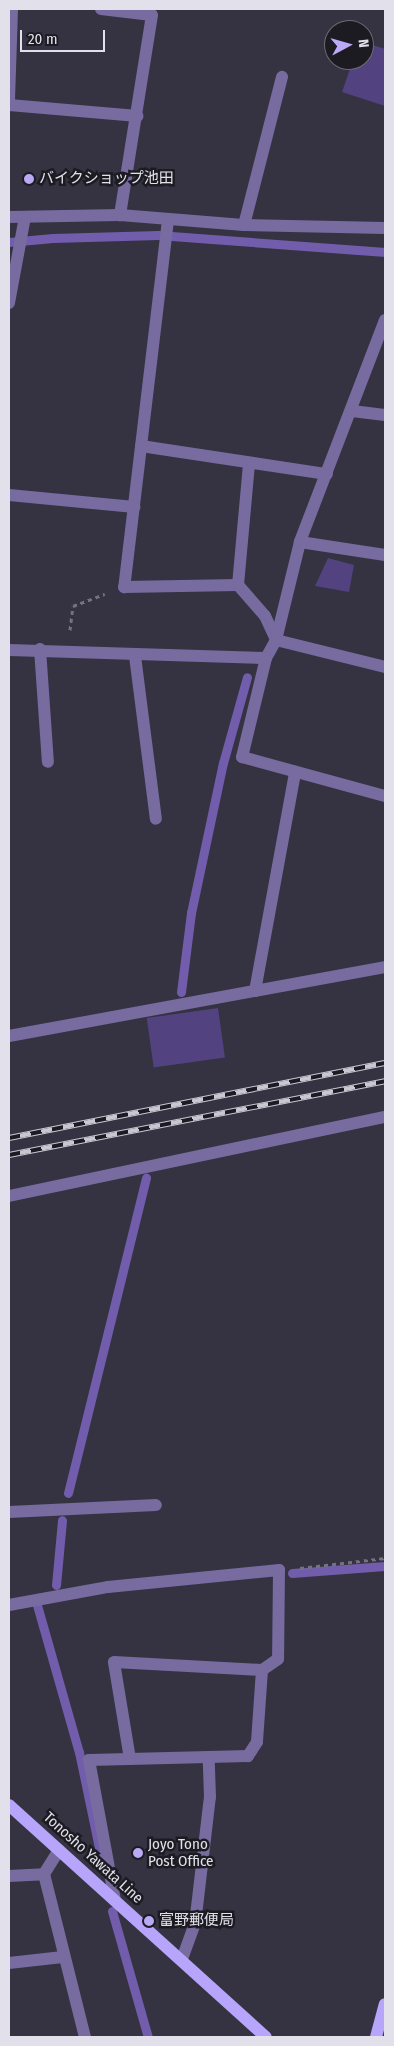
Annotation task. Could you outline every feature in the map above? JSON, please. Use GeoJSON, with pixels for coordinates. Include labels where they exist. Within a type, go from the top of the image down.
{"type":"FeatureCollection","features":[{"type":"Feature","properties":{"kind":"main road","name":"Tonosho Yawata Line"},"geometry":{"type":"LineString","coordinates":[[9,1805],[182,1959],[266,2037]]}},
{"type":"Feature","properties":{"kind":"main road"},"geometry":{"type":"LineString","coordinates":[[376,2037],[385,2004]]}},
{"type":"Feature","properties":{"kind":"street"},"geometry":{"type":"LineString","coordinates":[[9,100],[12,9]]}},
{"type":"Feature","properties":{"kind":"street"},"geometry":{"type":"LineString","coordinates":[[101,9],[152,15],[138,116],[120,215]]}},
{"type":"Feature","properties":{"kind":"street"},"geometry":{"type":"LineString","coordinates":[[244,225],[282,77]]}},
{"type":"Feature","properties":{"kind":"street"},"geometry":{"type":"LineString","coordinates":[[9,105],[138,116]]}},
{"type":"Feature","properties":{"kind":"street"},"geometry":{"type":"LineString","coordinates":[[9,217],[120,215],[244,225],[385,228]]}},
{"type":"Feature","properties":{"kind":"street"},"geometry":{"type":"LineString","coordinates":[[9,303],[25,217]]}},
{"type":"Feature","properties":{"kind":"street"},"geometry":{"type":"LineString","coordinates":[[168,220],[124,586],[238,585]]}},
{"type":"Feature","properties":{"kind":"street"},"geometry":{"type":"LineString","coordinates":[[385,320],[352,411],[300,542],[276,640],[266,658],[242,758],[385,796]]}},
{"type":"Feature","properties":{"kind":"street"},"geometry":{"type":"LineString","coordinates":[[352,411],[385,416]]}},
{"type":"Feature","properties":{"kind":"street"},"geometry":{"type":"LineString","coordinates":[[141,446],[327,474]]}},
{"type":"Feature","properties":{"kind":"street"},"geometry":{"type":"LineString","coordinates":[[249,463],[238,585],[265,616],[276,640]]}},
{"type":"Feature","properties":{"kind":"street"},"geometry":{"type":"LineString","coordinates":[[9,495],[134,507]]}},
{"type":"Feature","properties":{"kind":"street"},"geometry":{"type":"LineString","coordinates":[[300,542],[385,555]]}},
{"type":"Feature","properties":{"kind":"street"},"geometry":{"type":"LineString","coordinates":[[276,640],[385,667]]}},
{"type":"Feature","properties":{"kind":"street"},"geometry":{"type":"LineString","coordinates":[[40,649],[48,762]]}},
{"type":"Feature","properties":{"kind":"street"},"geometry":{"type":"LineString","coordinates":[[9,650],[68,650],[135,656],[266,658]]}},
{"type":"Feature","properties":{"kind":"street"},"geometry":{"type":"LineString","coordinates":[[135,656],[156,819]]}},
{"type":"Feature","properties":{"kind":"street"},"geometry":{"type":"LineString","coordinates":[[255,991],[295,772]]}},
{"type":"Feature","properties":{"kind":"street"},"geometry":{"type":"LineString","coordinates":[[9,1036],[385,967]]}},
{"type":"Feature","properties":{"kind":"street"},"geometry":{"type":"LineString","coordinates":[[9,1196],[385,1117]]}},
{"type":"Feature","properties":{"kind":"street"},"geometry":{"type":"LineString","coordinates":[[9,1512],[156,1505]]}},
{"type":"Feature","properties":{"kind":"street"},"geometry":{"type":"LineString","coordinates":[[9,1605],[108,1587],[279,1570],[278,1659],[262,1670],[114,1662],[130,1759]]}},
{"type":"Feature","properties":{"kind":"street"},"geometry":{"type":"LineString","coordinates":[[116,1900],[89,1760],[209,1759],[248,1756],[257,1742],[262,1670]]}},
{"type":"Feature","properties":{"kind":"street"},"geometry":{"type":"LineString","coordinates":[[182,1959],[195,1924],[210,1797],[209,1759]]}},
{"type":"Feature","properties":{"kind":"street"},"geometry":{"type":"LineString","coordinates":[[59,1850],[44,1874],[63,1957],[85,2037]]}},
{"type":"Feature","properties":{"kind":"street"},"geometry":{"type":"LineString","coordinates":[[9,1876],[44,1874]]}},
{"type":"Feature","properties":{"kind":"street"},"geometry":{"type":"LineString","coordinates":[[9,1963],[63,1957]]}},
{"type":"Feature","properties":{"kind":"path"},"geometry":{"type":"LineString","coordinates":[[68,650],[73,606],[124,586]]}},
{"type":"Feature","properties":{"kind":"path"},"geometry":{"type":"LineString","coordinates":[[279,1570],[385,1558]]}},
{"type":"Feature","properties":{"kind":"shaded area"},"geometry":{"type":"Polygon","coordinates":[[[374,45],[385,49],[385,106],[342,92],[350,70],[374,70],[374,45]]]}},
{"type":"Feature","properties":{"kind":"shaded area"},"geometry":{"type":"Polygon","coordinates":[[[328,558],[354,565],[349,592],[315,586],[328,558]]]}},
{"type":"Feature","properties":{"kind":"shaded area"},"geometry":{"type":"Polygon","coordinates":[[[218,1008],[225,1058],[154,1068],[147,1018],[218,1008]]]}},
{"type":"Feature","properties":{"kind":"waterway"},"geometry":{"type":"LineString","coordinates":[[9,242],[53,238],[158,235],[385,252]]}},
{"type":"Feature","properties":{"kind":"waterway"},"geometry":{"type":"LineString","coordinates":[[181,992],[191,913],[223,763],[247,677]]}},
{"type":"Feature","properties":{"kind":"waterway"},"geometry":{"type":"LineString","coordinates":[[68,1493],[146,1177]]}},
{"type":"Feature","properties":{"kind":"waterway"},"geometry":{"type":"LineString","coordinates":[[56,1585],[62,1520]]}},
{"type":"Feature","properties":{"kind":"waterway"},"geometry":{"type":"LineString","coordinates":[[292,1573],[385,1566]]}},
{"type":"Feature","properties":{"kind":"waterway"},"geometry":{"type":"LineString","coordinates":[[37,1605],[79,1752],[102,1862]]}},
{"type":"Feature","properties":{"kind":"waterway"},"geometry":{"type":"LineString","coordinates":[[112,1911],[148,2037]]}},
{"type":"Feature","properties":{"kind":"railway"},"geometry":{"type":"LineString","coordinates":[[9,1138],[385,1063]]}},
{"type":"Feature","properties":{"kind":"railway"},"geometry":{"type":"LineString","coordinates":[[9,1155],[385,1081]]}},
{"type":"Feature","properties":{"kind":"place","name":"バイクショップ池田"},"geometry":{"type":"Point","coordinates":[29,179]}},
{"type":"Feature","properties":{"kind":"place","name":"Joyo Tono Post Office"},"geometry":{"type":"Point","coordinates":[138,1853]}},
{"type":"Feature","properties":{"kind":"place","name":"富野郵便局"},"geometry":{"type":"Point","coordinates":[149,1921]}}]}
